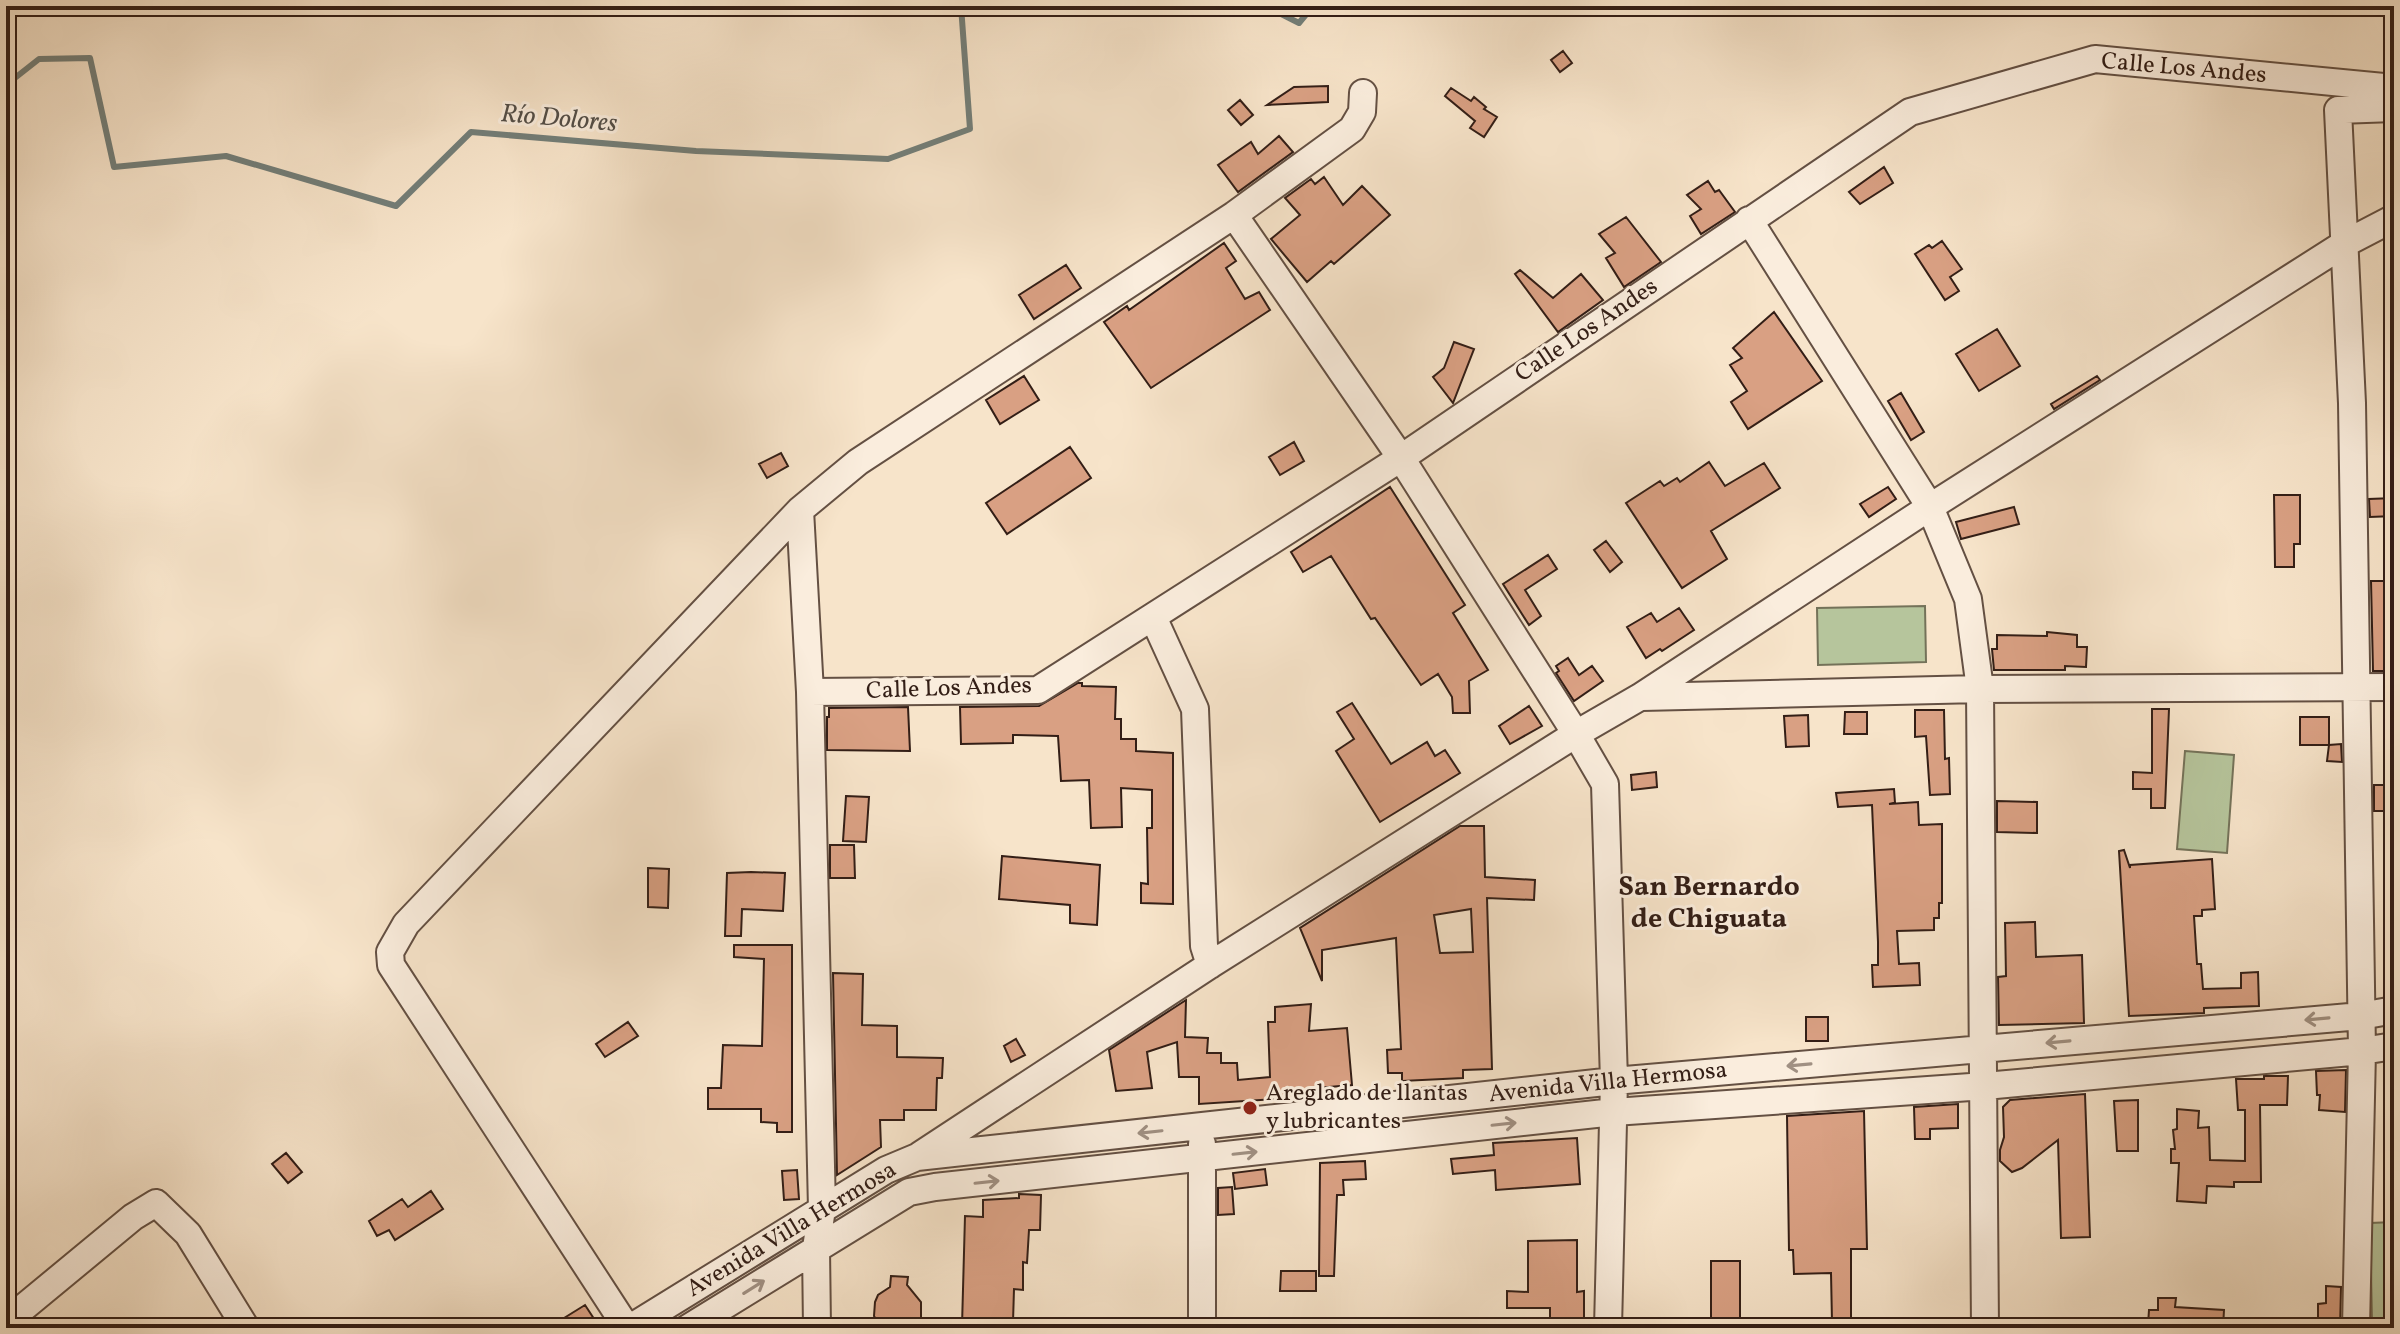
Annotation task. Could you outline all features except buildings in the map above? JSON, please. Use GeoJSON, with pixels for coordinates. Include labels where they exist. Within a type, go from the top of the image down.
{"type":"FeatureCollection","features":[{"type":"Feature","properties":{"kind":"street","name":"Calle Los Andes"},"geometry":{"type":"LineString","coordinates":[[810,692],[1038,690],[1401,458],[1910,112],[2095,59],[2394,88]]}},
{"type":"Feature","properties":{"kind":"street"},"geometry":{"type":"LineString","coordinates":[[629,1328],[391,965],[390,952],[406,924],[800,510],[858,462],[1234,215],[1352,129],[1362,112],[1363,93]]}},
{"type":"Feature","properties":{"kind":"street"},"geometry":{"type":"LineString","coordinates":[[2356,1328],[2362,1051],[2352,403],[2338,110],[2394,108]]}},
{"type":"Feature","properties":{"kind":"street"},"geometry":{"type":"LineString","coordinates":[[1234,215],[1401,458],[1605,784],[1614,1081],[1608,1328]]}},
{"type":"Feature","properties":{"kind":"street"},"geometry":{"type":"LineString","coordinates":[[917,1157],[1210,965],[1576,734],[1640,697],[1930,507],[2344,244],[2394,218]]}},
{"type":"Feature","properties":{"kind":"street"},"geometry":{"type":"LineString","coordinates":[[1749,220],[1930,507],[1968,599],[1980,689],[1985,1328]]}},
{"type":"Feature","properties":{"kind":"street"},"geometry":{"type":"LineString","coordinates":[[800,510],[810,692],[822,1209],[816,1248],[817,1328]]}},
{"type":"Feature","properties":{"kind":"street"},"geometry":{"type":"LineString","coordinates":[[1153,617],[1195,709],[1204,946],[1210,965]]}},
{"type":"Feature","properties":{"kind":"street"},"geometry":{"type":"LineString","coordinates":[[1640,697],[1980,689],[2394,687]]}},
{"type":"Feature","properties":{"kind":"street","name":"Avenida Villa Hermosa"},"geometry":{"type":"LineString","coordinates":[[629,1328],[886,1170],[917,1157],[1614,1081],[2361,1016],[2394,1010]]}},
{"type":"Feature","properties":{"kind":"street","name":"Avenida Villa Hermosa"},"geometry":{"type":"LineString","coordinates":[[688,1328],[909,1192],[1614,1112],[1985,1086],[2394,1046]]}},
{"type":"Feature","properties":{"kind":"street"},"geometry":{"type":"LineString","coordinates":[[1202,1328],[1203,1126]]}},
{"type":"Feature","properties":{"kind":"street"},"geometry":{"type":"LineString","coordinates":[[6,1322],[133,1217],[156,1203],[188,1234],[246,1328]]}},
{"type":"Feature","properties":{"kind":"green space"},"geometry":{"type":"Polygon","coordinates":[[[1925,606],[1926,662],[1818,665],[1817,608],[1925,606]]]}},
{"type":"Feature","properties":{"kind":"green space"},"geometry":{"type":"Polygon","coordinates":[[[2185,751],[2234,755],[2227,853],[2177,849],[2185,751]]]}},
{"type":"Feature","properties":{"kind":"green space"},"geometry":{"type":"Polygon","coordinates":[[[2394,1222],[2394,1320],[2372,1320],[2370,1223],[2394,1222]]]}},
{"type":"Feature","properties":{"kind":"waterway","name":"Río Dolores"},"geometry":{"type":"LineString","coordinates":[[6,85],[39,59],[90,58],[114,167],[226,156],[396,206],[471,132],[696,151],[888,159],[970,129],[961,6]]}},
{"type":"Feature","properties":{"kind":"waterway","name":"Río Dolores"},"geometry":{"type":"LineString","coordinates":[[1265,6],[1299,23],[1313,6]]}},
{"type":"Feature","properties":{"kind":"place","name":"Areglado de llantas y lubricantes"},"geometry":{"type":"Point","coordinates":[1250,1108]}},
{"type":"Feature","properties":{"kind":"district","name":"San Bernardo de Chiguata"},"geometry":{"type":"Point","coordinates":[1709,903]}}]}
